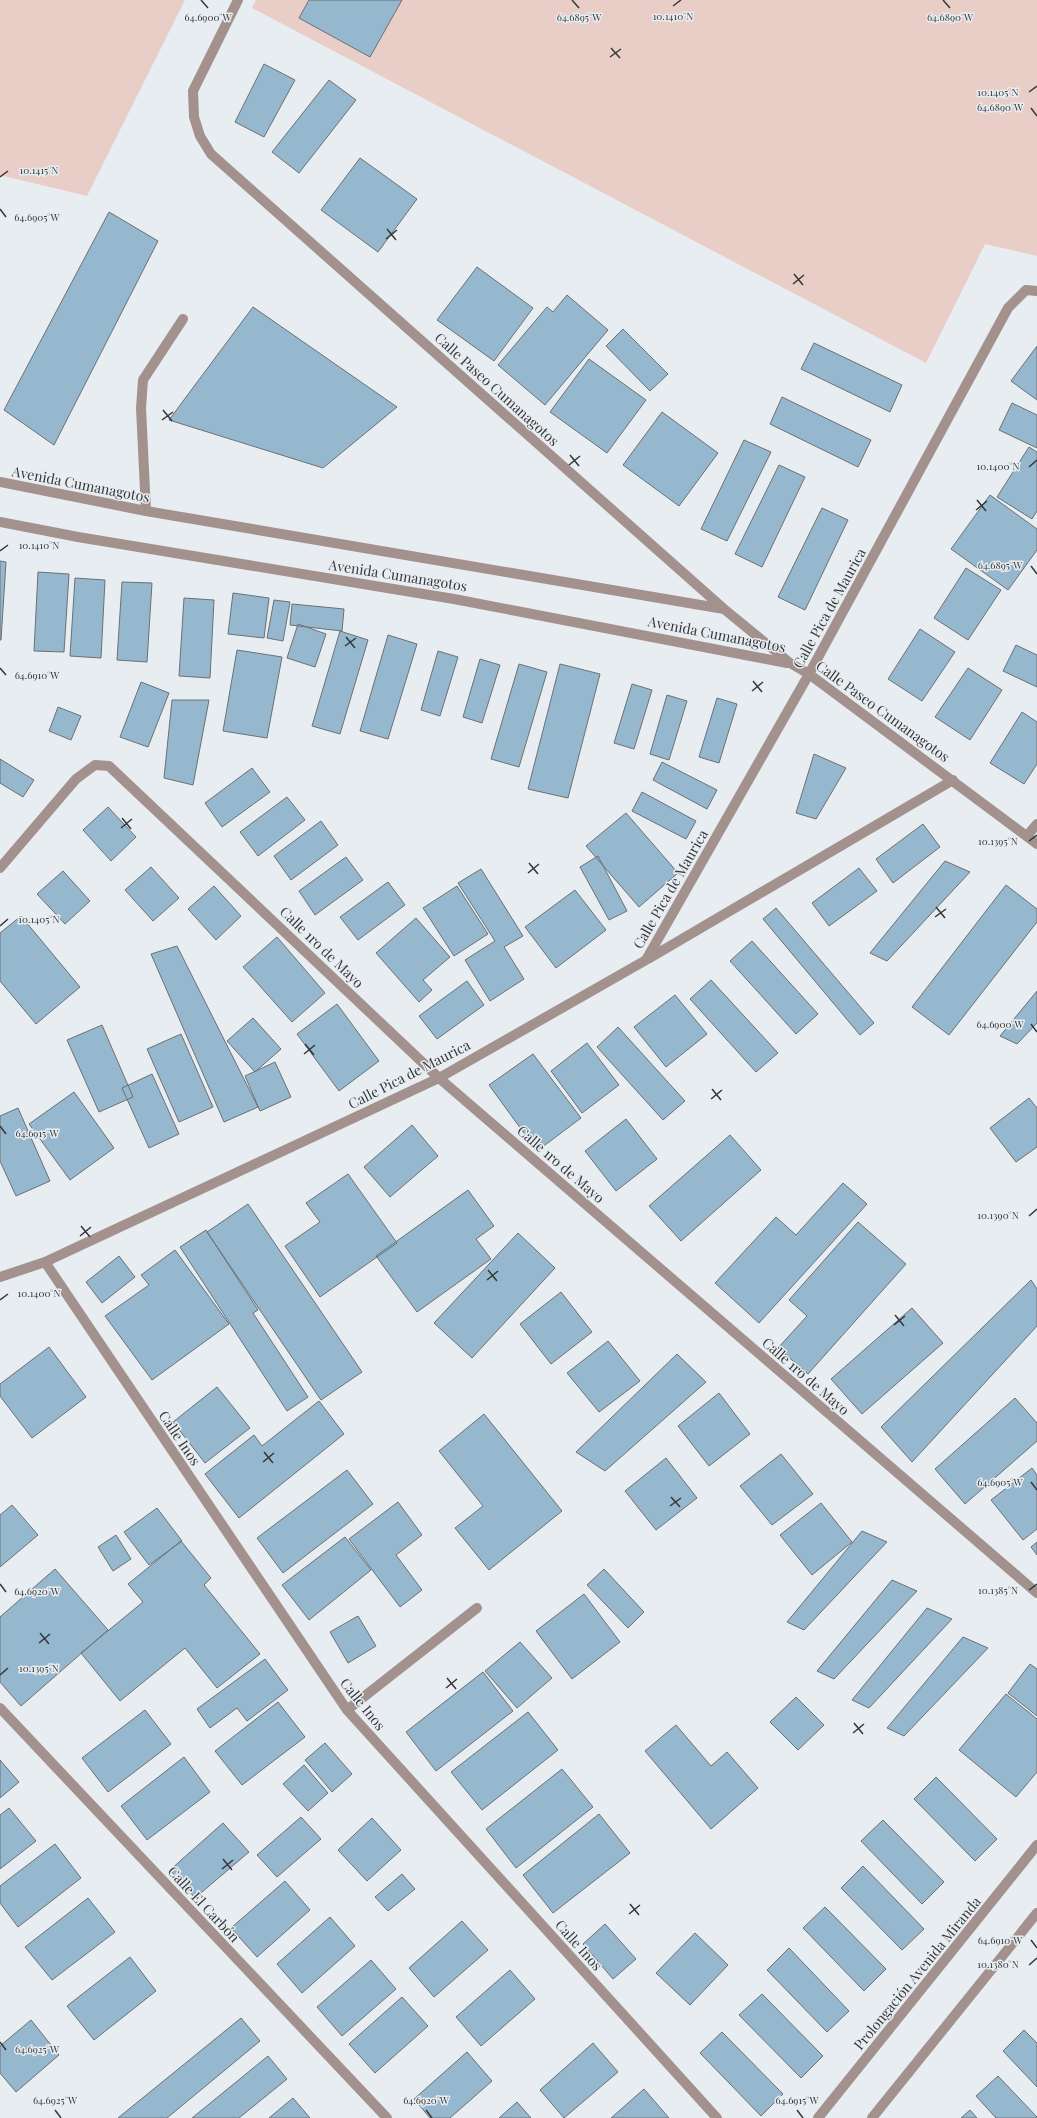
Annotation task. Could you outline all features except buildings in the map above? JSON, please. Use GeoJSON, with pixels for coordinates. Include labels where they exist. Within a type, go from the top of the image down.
{"type":"FeatureCollection","features":[{"type":"Feature","properties":{"kind":"street","name":"Calle Paseo Cumanagotos"},"geometry":{"type":"LineString","coordinates":[[238,0],[193,91],[194,117],[200,136],[211,154],[724,609],[790,663],[809,674],[1037,844]]}},
{"type":"Feature","properties":{"kind":"street","name":"Calle Pica de Maurica"},"geometry":{"type":"LineString","coordinates":[[0,1277],[45,1262],[439,1078],[646,960],[809,674],[1008,308],[1026,290],[1037,291]]}},
{"type":"Feature","properties":{"kind":"street"},"geometry":{"type":"LineString","coordinates":[[146,511],[141,408],[143,380],[183,319]]}},
{"type":"Feature","properties":{"kind":"street","name":"Avenida Cumanagotos"},"geometry":{"type":"LineString","coordinates":[[0,482],[146,511],[724,609]]}},
{"type":"Feature","properties":{"kind":"street","name":"Avenida Cumanagotos"},"geometry":{"type":"LineString","coordinates":[[0,522],[78,537],[454,599],[683,641],[790,663]]}},
{"type":"Feature","properties":{"kind":"street","name":"Calle 1ro de Mayo"},"geometry":{"type":"LineString","coordinates":[[0,868],[76,779],[95,765],[109,766],[122,776],[439,1078],[1037,1593]]}},
{"type":"Feature","properties":{"kind":"street"},"geometry":{"type":"LineString","coordinates":[[646,960],[953,780]]}},
{"type":"Feature","properties":{"kind":"street"},"geometry":{"type":"LineString","coordinates":[[1027,836],[1037,824]]}},
{"type":"Feature","properties":{"kind":"street","name":"Calle Inos"},"geometry":{"type":"LineString","coordinates":[[45,1262],[347,1710],[717,2118]]}},
{"type":"Feature","properties":{"kind":"street"},"geometry":{"type":"LineString","coordinates":[[347,1710],[477,1608]]}},
{"type":"Feature","properties":{"kind":"street","name":"Calle El Carbón"},"geometry":{"type":"LineString","coordinates":[[0,1708],[387,2118]]}},
{"type":"Feature","properties":{"kind":"street","name":"Prolongación Avenida Miranda"},"geometry":{"type":"LineString","coordinates":[[818,2118],[1037,1845]]}},
{"type":"Feature","properties":{"kind":"street"},"geometry":{"type":"LineString","coordinates":[[872,2118],[1037,1913]]}},
{"type":"Feature","properties":{"kind":"shaded area"},"geometry":{"type":"Polygon","coordinates":[[[0,0],[185,0],[87,196],[0,175],[0,0]]]}},
{"type":"Feature","properties":{"kind":"shaded area"},"geometry":{"type":"Polygon","coordinates":[[[256,0],[1037,0],[1037,256],[985,244],[926,363],[252,8],[256,0]]]}}]}
